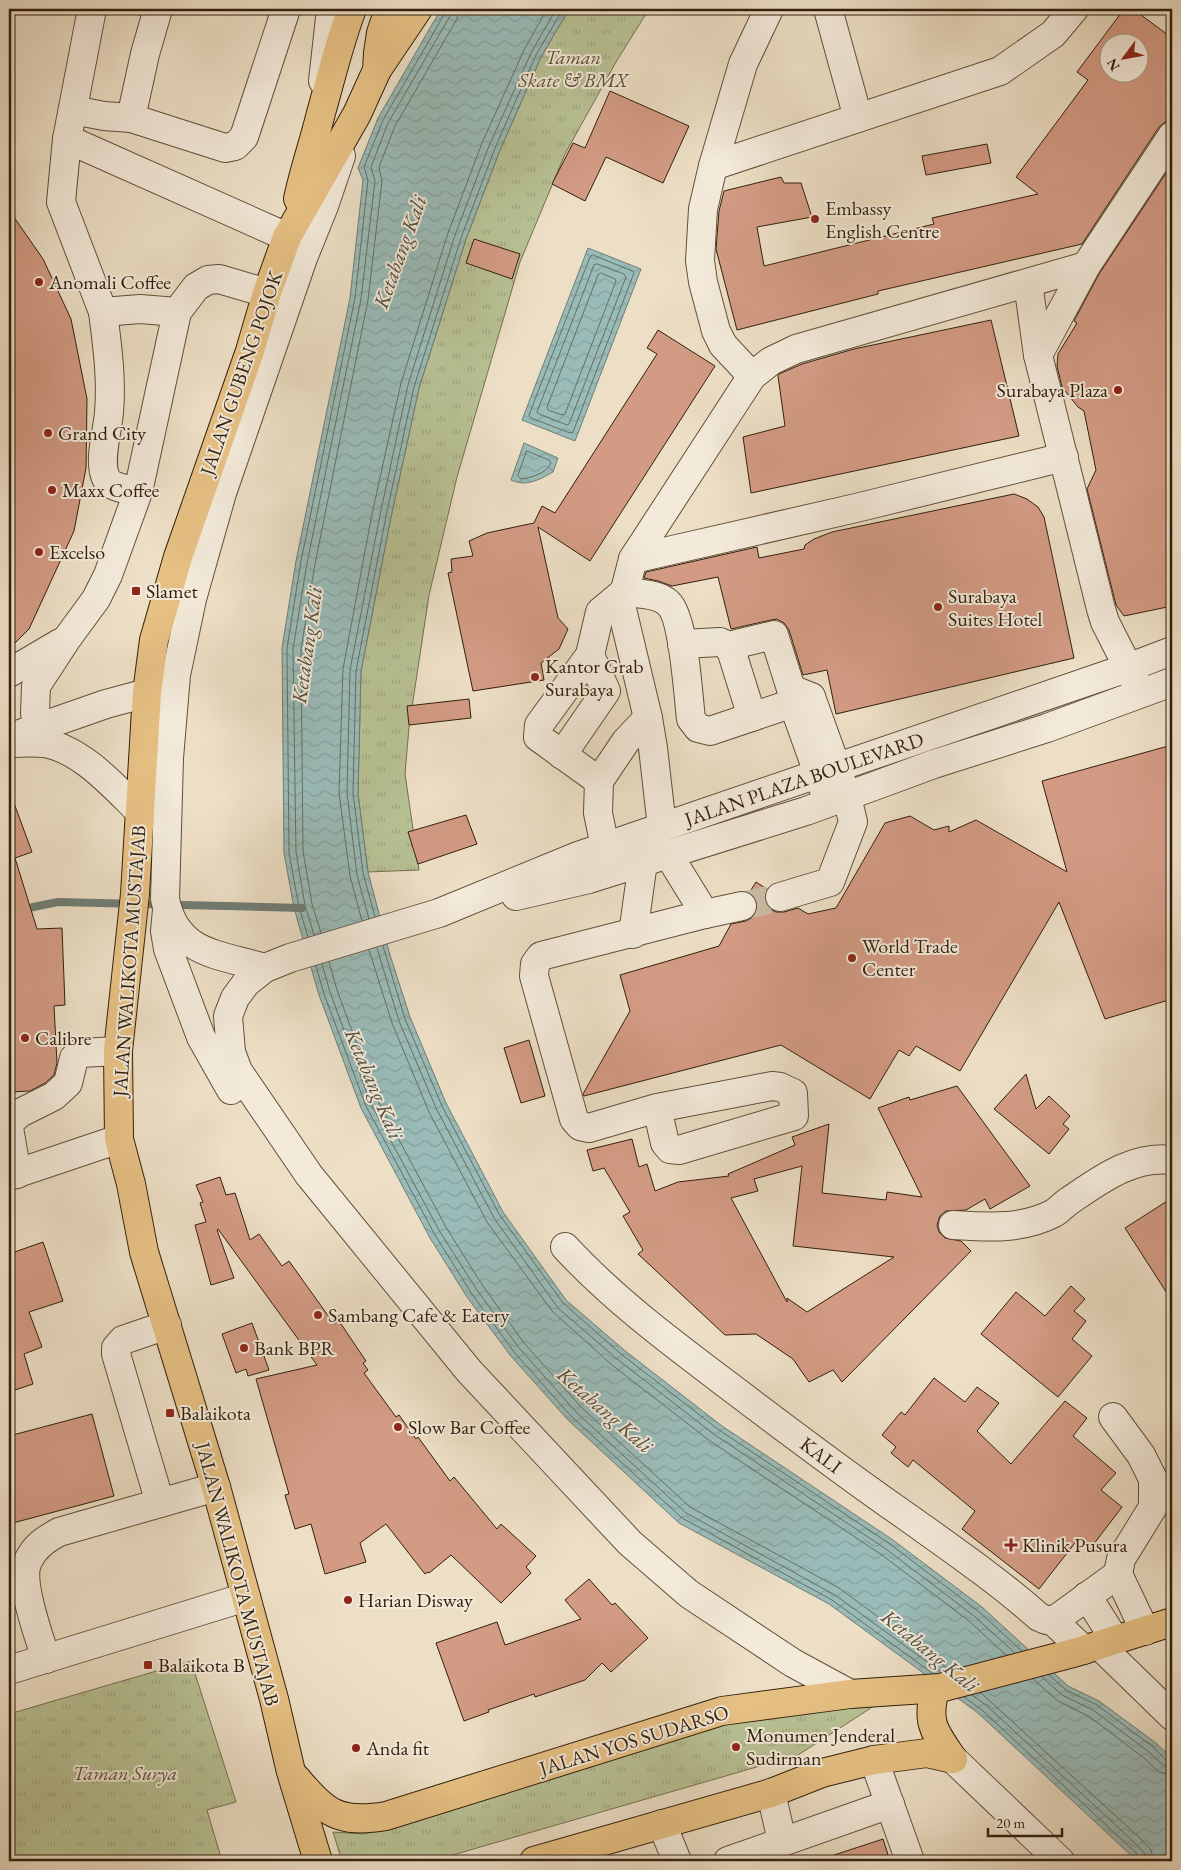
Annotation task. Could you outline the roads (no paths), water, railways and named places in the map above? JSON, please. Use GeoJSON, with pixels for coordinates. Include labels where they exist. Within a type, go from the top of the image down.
{"type":"FeatureCollection","features":[{"type":"Feature","properties":{"kind":"main road"},"geometry":{"type":"LineString","coordinates":[[290,231],[341,36],[352,9]]}},
{"type":"Feature","properties":{"kind":"main road","name":"JALAN GUBENG POJOK"},"geometry":{"type":"LineString","coordinates":[[377,70],[381,33],[389,9]]}},
{"type":"Feature","properties":{"kind":"main road","name":"JALAN GUBENG POJOK"},"geometry":{"type":"LineString","coordinates":[[147,693],[154,640],[178,557],[250,351],[260,291],[290,231],[356,114],[377,70],[418,9]]}},
{"type":"Feature","properties":{"kind":"main road","name":"JALAN WALIKOTA MUSTAJAB"},"geometry":{"type":"LineString","coordinates":[[147,693],[134,903],[118,1051],[119,1140],[131,1184],[144,1252],[216,1487],[274,1700],[291,1772],[318,1861]]}},
{"type":"Feature","properties":{"kind":"main road","name":"JALAN YOS SUDARSO"},"geometry":{"type":"LineString","coordinates":[[291,1772],[316,1802],[330,1812],[347,1818],[377,1818],[396,1814],[722,1711],[850,1694],[938,1688],[1094,1647],[1172,1622]]}},
{"type":"Feature","properties":{"kind":"main road"},"geometry":{"type":"LineString","coordinates":[[938,1688],[930,1707],[931,1721],[936,1734],[953,1759]]}},
{"type":"Feature","properties":{"kind":"main road"},"geometry":{"type":"LineString","coordinates":[[534,1861],[771,1793],[822,1773],[874,1760],[927,1753],[953,1759]]}},
{"type":"Feature","properties":{"kind":"street"},"geometry":{"type":"LineString","coordinates":[[92,9],[67,138],[61,202],[103,312],[111,378],[103,460],[104,474],[109,483],[114,486],[138,492]]}},
{"type":"Feature","properties":{"kind":"street"},"geometry":{"type":"LineString","coordinates":[[131,118],[145,54],[158,9]]}},
{"type":"Feature","properties":{"kind":"street"},"geometry":{"type":"LineString","coordinates":[[73,110],[104,116],[131,118],[225,148],[239,144],[244,137],[263,83],[286,9]]}},
{"type":"Feature","properties":{"kind":"street"},"geometry":{"type":"LineString","coordinates":[[321,115],[324,56],[331,9]]}},
{"type":"Feature","properties":{"kind":"street"},"geometry":{"type":"LineString","coordinates":[[752,376],[723,345],[716,331],[703,282],[700,261],[703,209],[714,166],[743,64],[769,9]]}},
{"type":"Feature","properties":{"kind":"street"},"geometry":{"type":"LineString","coordinates":[[828,9],[858,118]]}},
{"type":"Feature","properties":{"kind":"street"},"geometry":{"type":"LineString","coordinates":[[714,166],[1000,71],[1053,34],[1074,9]]}},
{"type":"Feature","properties":{"kind":"street"},"geometry":{"type":"LineString","coordinates":[[356,114],[222,493],[192,599],[175,684],[169,758],[165,931],[168,949],[206,1046],[223,1078],[256,1128],[310,1175],[469,1372],[630,1543],[689,1594],[793,1663],[850,1694]]}},
{"type":"Feature","properties":{"kind":"street"},"geometry":{"type":"LineString","coordinates":[[1038,354],[1086,266],[1172,136]]}},
{"type":"Feature","properties":{"kind":"street"},"geometry":{"type":"LineString","coordinates":[[67,138],[290,231]]}},
{"type":"Feature","properties":{"kind":"street"},"geometry":{"type":"LineString","coordinates":[[662,827],[648,718],[621,605],[633,559],[752,376],[771,361],[796,349],[1086,266]]}},
{"type":"Feature","properties":{"kind":"street"},"geometry":{"type":"LineString","coordinates":[[16,734],[35,713],[36,686],[96,599],[108,575],[138,492],[176,312],[196,287],[208,280],[219,279],[260,291]]}},
{"type":"Feature","properties":{"kind":"street"},"geometry":{"type":"LineString","coordinates":[[1028,283],[1038,354],[1101,609],[1105,622],[1130,667],[1141,694]]}},
{"type":"Feature","properties":{"kind":"street"},"geometry":{"type":"LineString","coordinates":[[103,312],[140,309],[176,312]]}},
{"type":"Feature","properties":{"kind":"street"},"geometry":{"type":"LineString","coordinates":[[633,559],[856,508],[1064,457]]}},
{"type":"Feature","properties":{"kind":"street"},"geometry":{"type":"LineString","coordinates":[[599,780],[538,737],[539,725],[590,655],[600,612],[624,592],[661,598],[674,610],[682,644],[691,719],[698,728],[710,731],[802,700]]}},
{"type":"Feature","properties":{"kind":"street"},"geometry":{"type":"LineString","coordinates":[[728,646],[774,635],[791,690],[802,700],[838,800],[853,822],[830,882],[780,897]]}},
{"type":"Feature","properties":{"kind":"street"},"geometry":{"type":"LineString","coordinates":[[9,673],[66,640]]}},
{"type":"Feature","properties":{"kind":"street"},"geometry":{"type":"LineString","coordinates":[[682,644],[720,642],[728,646],[732,653],[752,717]]}},
{"type":"Feature","properties":{"kind":"street","name":"JALAN PLAZA BOULEVARD"},"geometry":{"type":"LineString","coordinates":[[310,1175],[238,1071],[230,1052],[228,1016],[235,998],[246,983],[265,968],[290,958],[438,913],[605,847],[1041,698],[1172,651]]}},
{"type":"Feature","properties":{"kind":"street"},"geometry":{"type":"LineString","coordinates":[[562,754],[606,691],[590,655]]}},
{"type":"Feature","properties":{"kind":"street","name":"JALAN PLAZA BOULEVARD"},"geometry":{"type":"LineString","coordinates":[[438,913],[589,879],[838,800],[934,764],[1047,728],[1172,682]]}},
{"type":"Feature","properties":{"kind":"street"},"geometry":{"type":"LineString","coordinates":[[16,734],[147,693]]}},
{"type":"Feature","properties":{"kind":"street"},"geometry":{"type":"LineString","coordinates":[[605,847],[598,814],[599,780],[626,741],[648,718]]}},
{"type":"Feature","properties":{"kind":"street"},"geometry":{"type":"LineString","coordinates":[[16,734],[65,749],[99,772],[141,813]]}},
{"type":"Feature","properties":{"kind":"street"},"geometry":{"type":"LineString","coordinates":[[925,738],[934,764]]}},
{"type":"Feature","properties":{"kind":"street"},"geometry":{"type":"LineString","coordinates":[[655,858],[705,914]]}},
{"type":"Feature","properties":{"kind":"street"},"geometry":{"type":"LineString","coordinates":[[633,934],[655,858]]}},
{"type":"Feature","properties":{"kind":"street"},"geometry":{"type":"LineString","coordinates":[[166,905],[181,934],[197,948],[265,968]]}},
{"type":"Feature","properties":{"kind":"street"},"geometry":{"type":"LineString","coordinates":[[657,1108],[665,1143],[670,1149],[679,1150],[794,1116],[793,1093],[780,1087],[772,1086],[657,1108],[589,1128],[580,1126],[574,1119],[534,976],[535,964],[542,956],[742,906]]}},
{"type":"Feature","properties":{"kind":"street"},"geometry":{"type":"LineString","coordinates":[[118,1051],[80,1053],[74,1058],[68,1083],[54,1096],[13,1119],[9,1127],[13,1175],[119,1140]]}},
{"type":"Feature","properties":{"kind":"street"},"geometry":{"type":"LineString","coordinates":[[953,1225],[990,1228],[1014,1226],[1054,1212],[1124,1166],[1144,1161],[1172,1160]]}},
{"type":"Feature","properties":{"kind":"street","name":"KALI"},"geometry":{"type":"LineString","coordinates":[[565,1247],[584,1268],[629,1310],[678,1348],[845,1474],[1000,1584],[1039,1617],[1052,1620],[1094,1647]]}},
{"type":"Feature","properties":{"kind":"street"},"geometry":{"type":"LineString","coordinates":[[160,1503],[116,1354],[116,1348],[123,1340],[167,1325]]}},
{"type":"Feature","properties":{"kind":"street"},"geometry":{"type":"LineString","coordinates":[[1113,1417],[1141,1455],[1153,1479],[1153,1507],[1121,1559],[1118,1574],[1145,1631]]}},
{"type":"Feature","properties":{"kind":"street"},"geometry":{"type":"LineString","coordinates":[[46,1659],[25,1587],[27,1562],[41,1542],[59,1532],[216,1487]]}},
{"type":"Feature","properties":{"kind":"street"},"geometry":{"type":"LineString","coordinates":[[1052,1620],[1059,1617],[1118,1574]]}},
{"type":"Feature","properties":{"kind":"street"},"geometry":{"type":"LineString","coordinates":[[1087,1596],[1094,1647],[1172,1716]]}},
{"type":"Feature","properties":{"kind":"street"},"geometry":{"type":"LineString","coordinates":[[9,1670],[246,1597]]}},
{"type":"Feature","properties":{"kind":"street"},"geometry":{"type":"LineString","coordinates":[[953,1759],[1060,1861]]}},
{"type":"Feature","properties":{"kind":"street"},"geometry":{"type":"LineString","coordinates":[[874,1760],[910,1861]]}},
{"type":"Feature","properties":{"kind":"street"},"geometry":{"type":"LineString","coordinates":[[771,1793],[782,1841]]}},
{"type":"Feature","properties":{"kind":"street"},"geometry":{"type":"LineString","coordinates":[[728,1861],[890,1804]]}},
{"type":"Feature","properties":{"kind":"street"},"geometry":{"type":"LineString","coordinates":[[662,1824],[677,1861]]}},
{"type":"Feature","properties":{"kind":"water","name":"Ketabang Kali"},"geometry":{"type":"Polygon","coordinates":[[[441,9],[569,9],[541,57],[500,150],[466,239],[419,388],[391,517],[361,671],[358,794],[368,872],[390,955],[410,1017],[446,1103],[503,1212],[566,1300],[624,1350],[722,1426],[893,1540],[982,1607],[1068,1686],[1099,1701],[1156,1743],[1172,1758],[1172,1861],[1137,1861],[978,1713],[829,1604],[679,1523],[568,1420],[510,1355],[467,1297],[430,1238],[361,1108],[319,995],[294,908],[284,853],[282,648],[296,561],[350,298],[363,180],[358,168],[378,118],[441,9]]]}},
{"type":"Feature","properties":{"kind":"water"},"geometry":{"type":"Polygon","coordinates":[[[588,248],[641,269],[575,441],[522,420],[588,248]]]}},
{"type":"Feature","properties":{"kind":"water"},"geometry":{"type":"Polygon","coordinates":[[[524,443],[558,458],[553,472],[538,480],[527,483],[511,480],[524,443]]]}},
{"type":"Feature","properties":{"kind":"waterway"},"geometry":{"type":"LineString","coordinates":[[9,915],[33,907],[58,902],[302,908]]}},
{"type":"Feature","properties":{"kind":"tunnel"},"geometry":{"type":"LineString","coordinates":[[742,906],[780,897]]}},
{"type":"Feature","properties":{"kind":"place","name":"Embassy English Centre"},"geometry":{"type":"Point","coordinates":[815,219]}},
{"type":"Feature","properties":{"kind":"place","name":"Anomali Coffee"},"geometry":{"type":"Point","coordinates":[39,282]}},
{"type":"Feature","properties":{"kind":"place","name":"Surabaya Plaza"},"geometry":{"type":"Point","coordinates":[1118,390]}},
{"type":"Feature","properties":{"kind":"place","name":"Grand City"},"geometry":{"type":"Point","coordinates":[48,433]}},
{"type":"Feature","properties":{"kind":"place","name":"Maxx Coffee"},"geometry":{"type":"Point","coordinates":[52,490]}},
{"type":"Feature","properties":{"kind":"place","name":"Excelso"},"geometry":{"type":"Point","coordinates":[39,552]}},
{"type":"Feature","properties":{"kind":"place","name":"Slamet"},"geometry":{"type":"Point","coordinates":[136,591]}},
{"type":"Feature","properties":{"kind":"place","name":"Surabaya Suites Hotel"},"geometry":{"type":"Point","coordinates":[938,607]}},
{"type":"Feature","properties":{"kind":"place","name":"Kantor Grab Surabaya"},"geometry":{"type":"Point","coordinates":[535,677]}},
{"type":"Feature","properties":{"kind":"place","name":"World Trade Center"},"geometry":{"type":"Point","coordinates":[852,958]}},
{"type":"Feature","properties":{"kind":"place","name":"Calibre"},"geometry":{"type":"Point","coordinates":[25,1038]}},
{"type":"Feature","properties":{"kind":"place","name":"Sambang Cafe & Eatery"},"geometry":{"type":"Point","coordinates":[318,1315]}},
{"type":"Feature","properties":{"kind":"place","name":"Bank BPR"},"geometry":{"type":"Point","coordinates":[244,1348]}},
{"type":"Feature","properties":{"kind":"place","name":"Balaikota"},"geometry":{"type":"Point","coordinates":[170,1413]}},
{"type":"Feature","properties":{"kind":"place","name":"Slow Bar Coffee"},"geometry":{"type":"Point","coordinates":[398,1427]}},
{"type":"Feature","properties":{"kind":"place","name":"Klinik Pusura"},"geometry":{"type":"Point","coordinates":[1011,1545]}},
{"type":"Feature","properties":{"kind":"place","name":"Harian Disway"},"geometry":{"type":"Point","coordinates":[348,1600]}},
{"type":"Feature","properties":{"kind":"place","name":"Balaikota B"},"geometry":{"type":"Point","coordinates":[148,1665]}},
{"type":"Feature","properties":{"kind":"place","name":"Monumen Jenderal Sudirman"},"geometry":{"type":"Point","coordinates":[736,1747]}},
{"type":"Feature","properties":{"kind":"place","name":"Anda fit"},"geometry":{"type":"Point","coordinates":[356,1748]}},
{"type":"Feature","properties":{"kind":"park label","name":"Taman Skate & BMX"},"geometry":{"type":"Point","coordinates":[573,68]}},
{"type":"Feature","properties":{"kind":"park label","name":"Taman Surya"},"geometry":{"type":"Point","coordinates":[125,1773]}}]}
